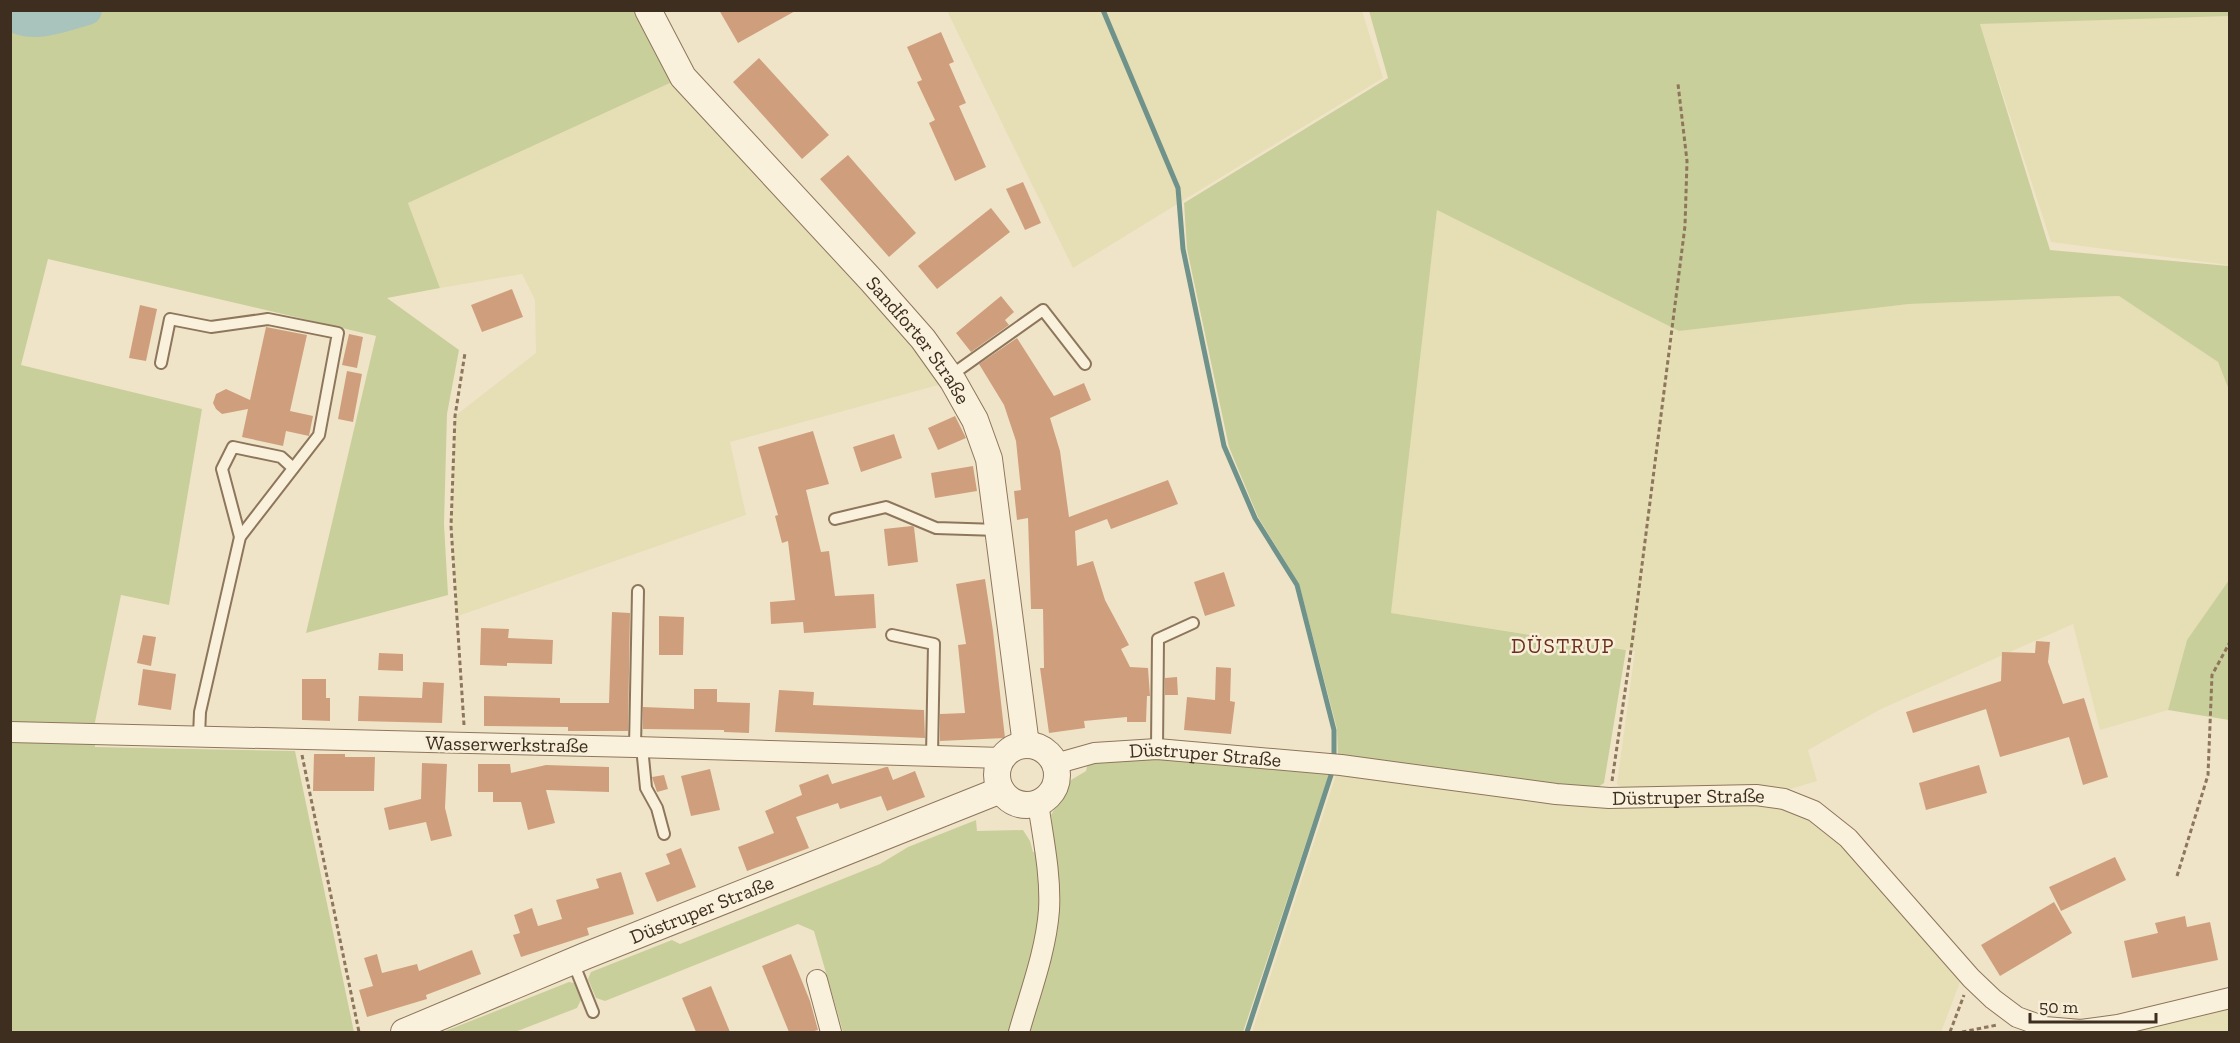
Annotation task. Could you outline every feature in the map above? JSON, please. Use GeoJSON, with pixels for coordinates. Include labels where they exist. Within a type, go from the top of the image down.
{"type":"FeatureCollection","features":[{"type":"Feature","properties":{"kind":"street","name":"Sandforter Straße"},"geometry":{"type":"LineString","coordinates":[[648,10],[683,77],[923,339],[950,376],[975,420],[989,459],[1026,745]]}},
{"type":"Feature","properties":{"kind":"street","name":"Wasserwerkstraße"},"geometry":{"type":"LineString","coordinates":[[10,732],[465,742],[1002,758]]}},
{"type":"Feature","properties":{"kind":"street"},"geometry":{"type":"LineString","coordinates":[[1026,745],[1044,750],[1055,764],[1057,783],[1046,799],[1029,805],[1013,801],[1001,790],[997,774],[1002,758],[1009,751],[1026,745]]}},
{"type":"Feature","properties":{"kind":"street","name":"Düstruper Straße"},"geometry":{"type":"LineString","coordinates":[[1055,764],[1094,753],[1157,749],[1333,765],[1556,794],[1609,798],[1756,795],[1784,799],[1814,811],[1848,838],[1971,978],[2017,1017],[2045,1027],[2081,1030],[2118,1025],[2229,998]]}},
{"type":"Feature","properties":{"kind":"street","name":"Düstruper Straße"},"geometry":{"type":"LineString","coordinates":[[404,1032],[573,961],[1001,790]]}},
{"type":"Feature","properties":{"kind":"street"},"geometry":{"type":"LineString","coordinates":[[1019,1032],[1043,944],[1049,910],[1048,877],[1038,803]]}},
{"type":"Feature","properties":{"kind":"street"},"geometry":{"type":"LineString","coordinates":[[817,980],[831,1032]]}},
{"type":"Feature","properties":{"kind":"lane"},"geometry":{"type":"LineString","coordinates":[[950,376],[1043,310],[1085,364]]}},
{"type":"Feature","properties":{"kind":"lane"},"geometry":{"type":"LineString","coordinates":[[161,363],[170,319],[211,327],[268,319],[338,333],[319,435],[240,537],[200,712],[199,736]]}},
{"type":"Feature","properties":{"kind":"lane"},"geometry":{"type":"LineString","coordinates":[[240,537],[222,469],[233,447],[281,457],[293,468]]}},
{"type":"Feature","properties":{"kind":"lane"},"geometry":{"type":"LineString","coordinates":[[835,519],[886,507],[936,528],[998,530]]}},
{"type":"Feature","properties":{"kind":"lane"},"geometry":{"type":"LineString","coordinates":[[638,591],[639,747],[646,788],[657,808],[664,834]]}},
{"type":"Feature","properties":{"kind":"lane"},"geometry":{"type":"LineString","coordinates":[[1157,749],[1158,639],[1193,623]]}},
{"type":"Feature","properties":{"kind":"lane"},"geometry":{"type":"LineString","coordinates":[[892,635],[934,644],[932,756]]}},
{"type":"Feature","properties":{"kind":"lane"},"geometry":{"type":"LineString","coordinates":[[573,961],[593,1012]]}},
{"type":"Feature","properties":{"kind":"path"},"geometry":{"type":"LineString","coordinates":[[1609,798],[1633,636],[1685,226],[1687,161],[1678,84]]}},
{"type":"Feature","properties":{"kind":"path"},"geometry":{"type":"LineString","coordinates":[[465,353],[455,416],[451,526],[465,742]]}},
{"type":"Feature","properties":{"kind":"path"},"geometry":{"type":"LineString","coordinates":[[2177,876],[2208,775],[2212,675],[2229,642]]}},
{"type":"Feature","properties":{"kind":"path"},"geometry":{"type":"LineString","coordinates":[[298,740],[359,1032]]}},
{"type":"Feature","properties":{"kind":"path"},"geometry":{"type":"LineString","coordinates":[[1950,1032],[1971,978]]}},
{"type":"Feature","properties":{"kind":"path"},"geometry":{"type":"LineString","coordinates":[[1962,1032],[2012,1022],[2017,1017]]}},
{"type":"Feature","properties":{"kind":"shaded area"},"geometry":{"type":"Polygon","coordinates":[[[947,11],[1362,11],[1383,78],[1073,268],[947,11]]]}},
{"type":"Feature","properties":{"kind":"shaded area"},"geometry":{"type":"Polygon","coordinates":[[[2229,12],[2229,265],[2051,242],[1980,24],[2229,12]]]}},
{"type":"Feature","properties":{"kind":"shaded area"},"geometry":{"type":"Polygon","coordinates":[[[683,77],[953,381],[730,442],[746,515],[458,616],[451,526],[455,416],[536,353],[535,300],[522,274],[440,288],[408,203],[683,77]]]}},
{"type":"Feature","properties":{"kind":"shaded area"},"geometry":{"type":"Polygon","coordinates":[[[1437,210],[1679,331],[1909,304],[2119,296],[2218,362],[2229,390],[2229,580],[2187,640],[2168,710],[2100,730],[2073,624],[1881,709],[1808,750],[1817,781],[1783,791],[1624,789],[1617,784],[1635,651],[1391,613],[1437,210]]]}},
{"type":"Feature","properties":{"kind":"shaded area"},"geometry":{"type":"Polygon","coordinates":[[[1336,775],[1554,801],[1753,803],[1782,808],[1809,820],[1841,844],[1960,982],[1941,1032],[1252,1032],[1336,775]]]}},
{"type":"Feature","properties":{"kind":"shaded area"},"geometry":{"type":"Polygon","coordinates":[[[2229,1007],[2229,1032],[2122,1032],[2229,1007]]]}},
{"type":"Feature","properties":{"kind":"green space"},"geometry":{"type":"Polygon","coordinates":[[[10,11],[648,11],[683,77],[408,203],[440,288],[387,298],[459,350],[447,414],[444,524],[448,595],[306,633],[376,336],[48,259],[21,365],[202,409],[169,605],[121,595],[95,722],[95,747],[295,751],[354,1032],[11,1032],[10,11]]]}},
{"type":"Feature","properties":{"kind":"green space"},"geometry":{"type":"Polygon","coordinates":[[[1369,11],[2229,11],[2229,16],[1980,24],[2050,250],[2229,266],[2229,390],[2218,362],[2119,296],[1909,304],[1679,331],[1437,210],[1391,613],[1626,650],[1604,783],[1597,788],[1557,785],[1338,758],[1337,729],[1299,584],[1258,517],[1229,447],[1187,249],[1184,203],[1388,78],[1369,11]]]}},
{"type":"Feature","properties":{"kind":"green space"},"geometry":{"type":"Polygon","coordinates":[[[2229,580],[2229,720],[2168,710],[2187,640],[2229,580]]]}},
{"type":"Feature","properties":{"kind":"green space"},"geometry":{"type":"Polygon","coordinates":[[[1158,757],[1329,774],[1243,1032],[843,1032],[814,931],[798,924],[605,1001],[596,998],[588,979],[591,972],[672,940],[680,944],[880,864],[908,847],[976,820],[977,831],[1023,830],[1030,841],[1033,852],[1056,857],[1051,815],[1071,780],[1086,771],[1088,762],[1158,757]]]}},
{"type":"Feature","properties":{"kind":"green space"},"geometry":{"type":"Polygon","coordinates":[[[569,982],[574,983],[581,1000],[577,1008],[515,1032],[443,1032],[569,982]]]}},
{"type":"Feature","properties":{"kind":"building"},"geometry":{"type":"Polygon","coordinates":[[[719,10],[797,10],[738,43],[719,10]]]}},
{"type":"Feature","properties":{"kind":"building"},"geometry":{"type":"Polygon","coordinates":[[[941,32],[954,62],[949,64],[966,103],[959,106],[986,167],[955,181],[929,123],[935,120],[917,82],[922,80],[907,47],[941,32]]]}},
{"type":"Feature","properties":{"kind":"building"},"geometry":{"type":"Polygon","coordinates":[[[759,58],[829,135],[802,159],[733,82],[759,58]]]}},
{"type":"Feature","properties":{"kind":"building"},"geometry":{"type":"Polygon","coordinates":[[[848,155],[916,233],[889,257],[820,179],[848,155]]]}},
{"type":"Feature","properties":{"kind":"building"},"geometry":{"type":"Polygon","coordinates":[[[1023,182],[1041,223],[1025,230],[1006,189],[1023,182]]]}},
{"type":"Feature","properties":{"kind":"building"},"geometry":{"type":"Polygon","coordinates":[[[991,208],[1010,232],[937,289],[918,266],[991,208]]]}},
{"type":"Feature","properties":{"kind":"building"},"geometry":{"type":"Polygon","coordinates":[[[512,289],[523,317],[482,332],[471,305],[512,289]]]}},
{"type":"Feature","properties":{"kind":"building"},"geometry":{"type":"Polygon","coordinates":[[[1001,296],[1014,312],[1005,320],[1009,325],[971,352],[956,333],[1001,296]]]}},
{"type":"Feature","properties":{"kind":"building"},"geometry":{"type":"Polygon","coordinates":[[[140,305],[157,309],[146,361],[129,358],[140,305]]]}},
{"type":"Feature","properties":{"kind":"building"},"geometry":{"type":"Polygon","coordinates":[[[266,327],[307,335],[290,411],[313,416],[309,436],[286,431],[283,446],[242,437],[248,409],[222,414],[213,403],[216,394],[226,389],[250,400],[266,327]]]}},
{"type":"Feature","properties":{"kind":"building"},"geometry":{"type":"Polygon","coordinates":[[[349,334],[363,337],[357,368],[342,365],[349,334]]]}},
{"type":"Feature","properties":{"kind":"building"},"geometry":{"type":"Polygon","coordinates":[[[1017,338],[1054,396],[1084,383],[1091,400],[1050,418],[1060,451],[1069,517],[1168,480],[1178,504],[1111,529],[1107,519],[1075,531],[1077,566],[1093,561],[1105,600],[1129,645],[1121,649],[1130,667],[1148,668],[1150,696],[1147,696],[1146,722],[1127,722],[1127,717],[1084,721],[1085,728],[1049,733],[1040,668],[1044,668],[1043,609],[1031,609],[1028,518],[1017,520],[1014,491],[1021,490],[1016,441],[1004,405],[979,364],[1017,338]]]}},
{"type":"Feature","properties":{"kind":"building"},"geometry":{"type":"Polygon","coordinates":[[[347,371],[362,374],[353,422],[338,419],[347,371]]]}},
{"type":"Feature","properties":{"kind":"building"},"geometry":{"type":"Polygon","coordinates":[[[955,416],[966,438],[938,450],[928,428],[955,416]]]}},
{"type":"Feature","properties":{"kind":"building"},"geometry":{"type":"Polygon","coordinates":[[[813,431],[829,484],[806,490],[821,552],[829,551],[835,596],[874,594],[876,628],[804,633],[803,622],[771,624],[770,602],[795,600],[788,541],[782,543],[775,516],[778,515],[758,447],[813,431]]]}},
{"type":"Feature","properties":{"kind":"building"},"geometry":{"type":"Polygon","coordinates":[[[894,434],[902,458],[861,472],[853,447],[894,434]]]}},
{"type":"Feature","properties":{"kind":"building"},"geometry":{"type":"Polygon","coordinates":[[[973,466],[977,491],[935,498],[931,473],[973,466]]]}},
{"type":"Feature","properties":{"kind":"building"},"geometry":{"type":"Polygon","coordinates":[[[914,527],[918,562],[888,566],[884,529],[914,527]]]}},
{"type":"Feature","properties":{"kind":"building"},"geometry":{"type":"Polygon","coordinates":[[[1224,572],[1235,606],[1205,616],[1194,582],[1224,572]]]}},
{"type":"Feature","properties":{"kind":"building"},"geometry":{"type":"Polygon","coordinates":[[[985,579],[1005,738],[940,741],[940,714],[965,713],[958,645],[966,644],[956,584],[985,579]]]}},
{"type":"Feature","properties":{"kind":"building"},"geometry":{"type":"Polygon","coordinates":[[[612,612],[630,613],[628,731],[568,731],[568,727],[484,726],[484,696],[560,698],[560,703],[609,703],[612,612]]]}},
{"type":"Feature","properties":{"kind":"building"},"geometry":{"type":"Polygon","coordinates":[[[659,616],[684,617],[683,655],[659,655],[659,616]]]}},
{"type":"Feature","properties":{"kind":"building"},"geometry":{"type":"Polygon","coordinates":[[[481,628],[509,629],[508,638],[553,640],[552,664],[480,665],[481,628]]]}},
{"type":"Feature","properties":{"kind":"building"},"geometry":{"type":"Polygon","coordinates":[[[143,635],[156,637],[151,666],[137,663],[143,635]]]}},
{"type":"Feature","properties":{"kind":"building"},"geometry":{"type":"Polygon","coordinates":[[[2036,641],[2050,642],[2048,662],[2063,704],[2084,698],[2108,777],[2083,785],[2069,737],[2000,757],[1986,709],[1913,733],[1906,712],[2001,681],[2002,652],[2035,653],[2036,641]]]}},
{"type":"Feature","properties":{"kind":"building"},"geometry":{"type":"Polygon","coordinates":[[[379,653],[403,654],[403,671],[378,670],[379,653]]]}},
{"type":"Feature","properties":{"kind":"building"},"geometry":{"type":"Polygon","coordinates":[[[1216,667],[1231,668],[1230,701],[1235,702],[1231,734],[1184,730],[1187,697],[1215,700],[1216,667]]]}},
{"type":"Feature","properties":{"kind":"building"},"geometry":{"type":"Polygon","coordinates":[[[143,669],[176,674],[171,710],[138,705],[143,669]]]}},
{"type":"Feature","properties":{"kind":"building"},"geometry":{"type":"Polygon","coordinates":[[[1177,677],[1178,695],[1165,695],[1165,678],[1177,677]]]}},
{"type":"Feature","properties":{"kind":"building"},"geometry":{"type":"Polygon","coordinates":[[[302,679],[326,679],[326,698],[330,698],[330,721],[302,720],[302,679]]]}},
{"type":"Feature","properties":{"kind":"building"},"geometry":{"type":"Polygon","coordinates":[[[423,682],[444,683],[442,723],[358,721],[359,696],[422,698],[423,682]]]}},
{"type":"Feature","properties":{"kind":"building"},"geometry":{"type":"Polygon","coordinates":[[[694,689],[717,689],[717,702],[750,703],[749,733],[724,732],[724,730],[643,729],[643,707],[694,709],[694,689]]]}},
{"type":"Feature","properties":{"kind":"building"},"geometry":{"type":"Polygon","coordinates":[[[779,690],[814,692],[813,705],[924,710],[925,738],[775,732],[779,690]]]}},
{"type":"Feature","properties":{"kind":"building"},"geometry":{"type":"Polygon","coordinates":[[[314,754],[375,757],[374,791],[313,791],[314,754]]]}},
{"type":"Feature","properties":{"kind":"building"},"geometry":{"type":"Polygon","coordinates":[[[422,763],[447,764],[445,808],[452,836],[431,841],[426,822],[389,830],[384,808],[421,799],[422,763]]]}},
{"type":"Feature","properties":{"kind":"building"},"geometry":{"type":"Polygon","coordinates":[[[478,764],[510,764],[511,773],[546,765],[609,767],[609,792],[546,790],[555,823],[528,830],[521,802],[493,802],[493,792],[478,792],[478,764]]]}},
{"type":"Feature","properties":{"kind":"building"},"geometry":{"type":"Polygon","coordinates":[[[1979,765],[1987,793],[1926,810],[1919,783],[1979,765]]]}},
{"type":"Feature","properties":{"kind":"building"},"geometry":{"type":"Polygon","coordinates":[[[886,767],[893,780],[915,771],[925,797],[887,811],[881,796],[840,809],[838,803],[796,817],[809,848],[747,871],[738,847],[774,833],[765,811],[802,795],[799,785],[828,774],[832,784],[886,767]]]}},
{"type":"Feature","properties":{"kind":"building"},"geometry":{"type":"Polygon","coordinates":[[[710,769],[720,810],[691,816],[681,776],[710,769]]]}},
{"type":"Feature","properties":{"kind":"building"},"geometry":{"type":"Polygon","coordinates":[[[664,775],[668,789],[657,792],[652,777],[664,775]]]}},
{"type":"Feature","properties":{"kind":"building"},"geometry":{"type":"Polygon","coordinates":[[[681,848],[696,887],[657,902],[645,873],[670,864],[666,854],[681,848]]]}},
{"type":"Feature","properties":{"kind":"building"},"geometry":{"type":"Polygon","coordinates":[[[2115,857],[2126,880],[2061,911],[2049,887],[2115,857]]]}},
{"type":"Feature","properties":{"kind":"building"},"geometry":{"type":"Polygon","coordinates":[[[621,872],[634,914],[587,928],[589,935],[521,957],[513,935],[520,933],[514,915],[532,908],[538,926],[562,919],[556,900],[599,888],[596,879],[621,872]]]}},
{"type":"Feature","properties":{"kind":"building"},"geometry":{"type":"Polygon","coordinates":[[[2054,902],[2072,933],[2000,976],[1981,945],[2054,902]]]}},
{"type":"Feature","properties":{"kind":"building"},"geometry":{"type":"Polygon","coordinates":[[[2185,916],[2187,927],[2210,922],[2218,960],[2132,978],[2124,941],[2158,933],[2155,923],[2185,916]]]}},
{"type":"Feature","properties":{"kind":"building"},"geometry":{"type":"Polygon","coordinates":[[[472,950],[481,974],[426,995],[427,999],[367,1017],[359,990],[373,986],[364,958],[377,954],[382,973],[417,964],[419,971],[472,950]]]}},
{"type":"Feature","properties":{"kind":"building"},"geometry":{"type":"Polygon","coordinates":[[[791,954],[810,1001],[818,1030],[789,1032],[762,966],[791,954]]]}},
{"type":"Feature","properties":{"kind":"building"},"geometry":{"type":"Polygon","coordinates":[[[711,986],[730,1032],[696,1032],[682,998],[711,986]]]}},
{"type":"Feature","properties":{"kind":"waterway"},"geometry":{"type":"LineString","coordinates":[[10,15],[28,22],[38,22],[58,19],[87,10]]}},
{"type":"Feature","properties":{"kind":"waterway"},"geometry":{"type":"LineString","coordinates":[[1103,10],[1178,188],[1183,249],[1224,446],[1255,518],[1297,585],[1334,730],[1334,760]]}},
{"type":"Feature","properties":{"kind":"waterway"},"geometry":{"type":"LineString","coordinates":[[1247,1032],[1333,769]]}},
{"type":"Feature","properties":{"kind":"district","name":"DÜSTRUP"},"geometry":{"type":"Point","coordinates":[1563,645]}}]}
